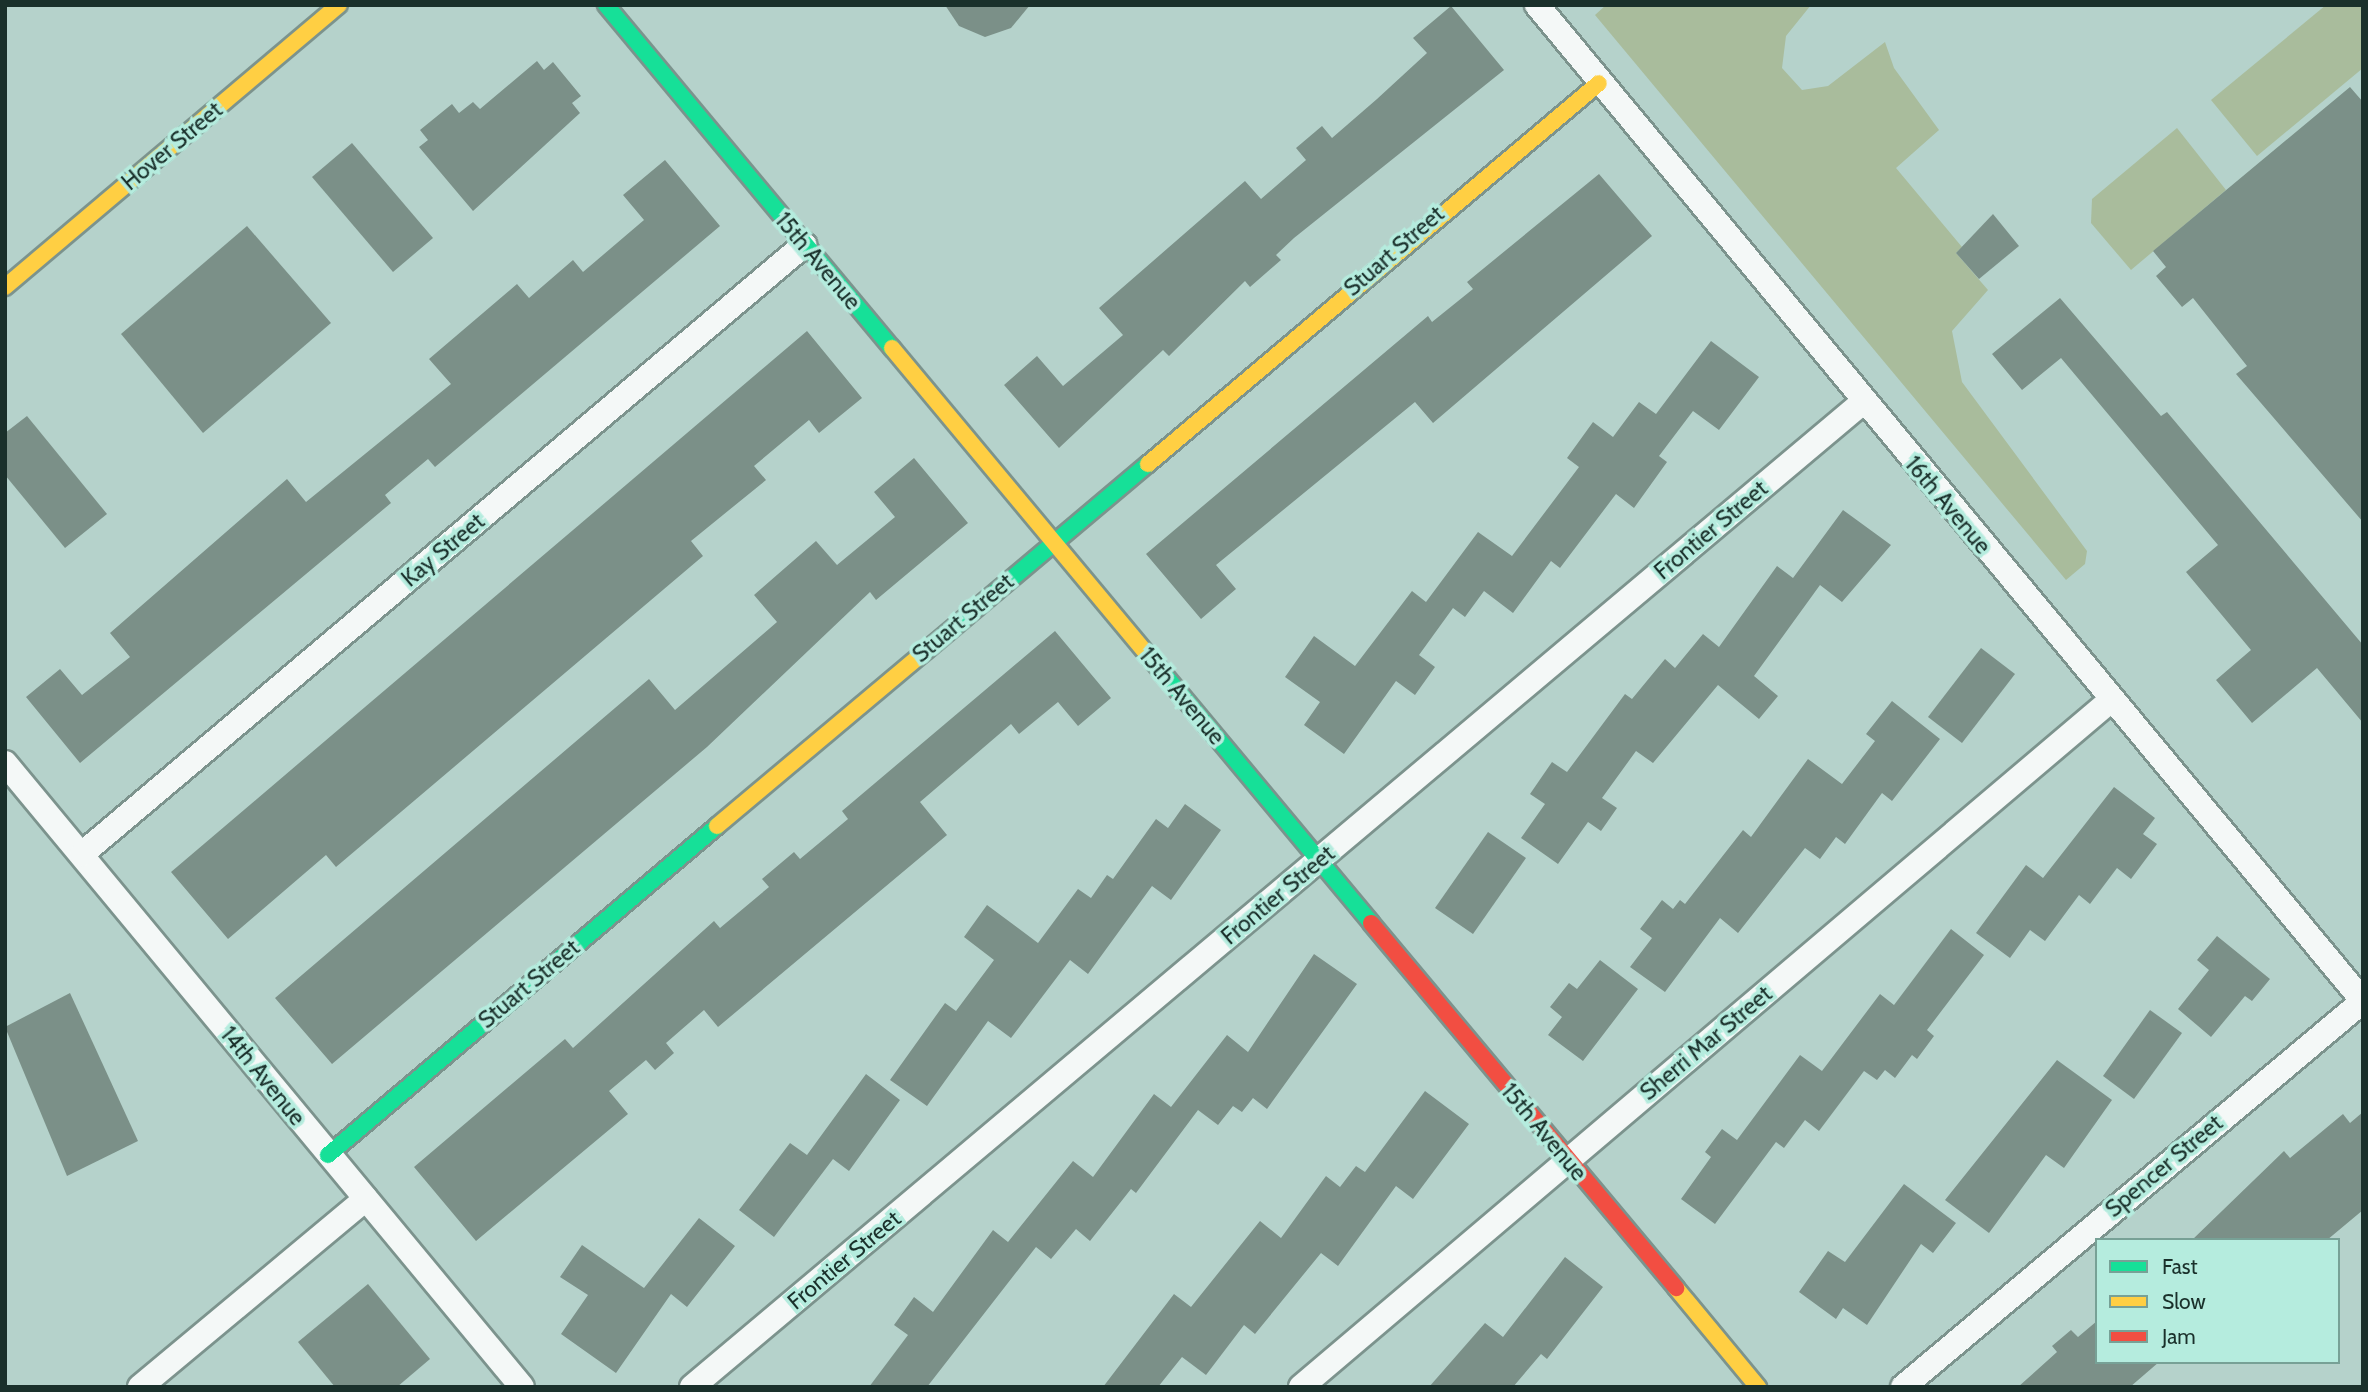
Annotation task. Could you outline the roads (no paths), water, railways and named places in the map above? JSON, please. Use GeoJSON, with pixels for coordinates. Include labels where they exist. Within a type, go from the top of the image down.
{"type":"FeatureCollection","features":[{"type":"Feature","properties":{"kind":"street","name":"Hover Street"},"geometry":{"type":"LineString","coordinates":[[5,287],[339,5]]}},
{"type":"Feature","properties":{"kind":"street","name":"15th Avenue"},"geometry":{"type":"LineString","coordinates":[[606,5],[1758,1387]]}},
{"type":"Feature","properties":{"kind":"street","name":"16th Avenue"},"geometry":{"type":"LineString","coordinates":[[1537,5],[1863,402],[2363,1001]]}},
{"type":"Feature","properties":{"kind":"street","name":"Stuart Street"},"geometry":{"type":"LineString","coordinates":[[328,1155],[1599,83]]}},
{"type":"Feature","properties":{"kind":"street","name":"Kay Street"},"geometry":{"type":"LineString","coordinates":[[82,854],[804,245]]}},
{"type":"Feature","properties":{"kind":"street","name":"Frontier Street"},"geometry":{"type":"LineString","coordinates":[[692,1387],[1863,402]]}},
{"type":"Feature","properties":{"kind":"street","name":"Sherri Mar Street"},"geometry":{"type":"LineString","coordinates":[[1301,1387],[2111,700]]}},
{"type":"Feature","properties":{"kind":"street","name":"14th Avenue"},"geometry":{"type":"LineString","coordinates":[[5,763],[523,1387]]}},
{"type":"Feature","properties":{"kind":"street","name":"Spencer Street"},"geometry":{"type":"LineString","coordinates":[[1903,1387],[2363,1001]]}},
{"type":"Feature","properties":{"kind":"street"},"geometry":{"type":"LineString","coordinates":[[140,1387],[366,1199]]}}]}
